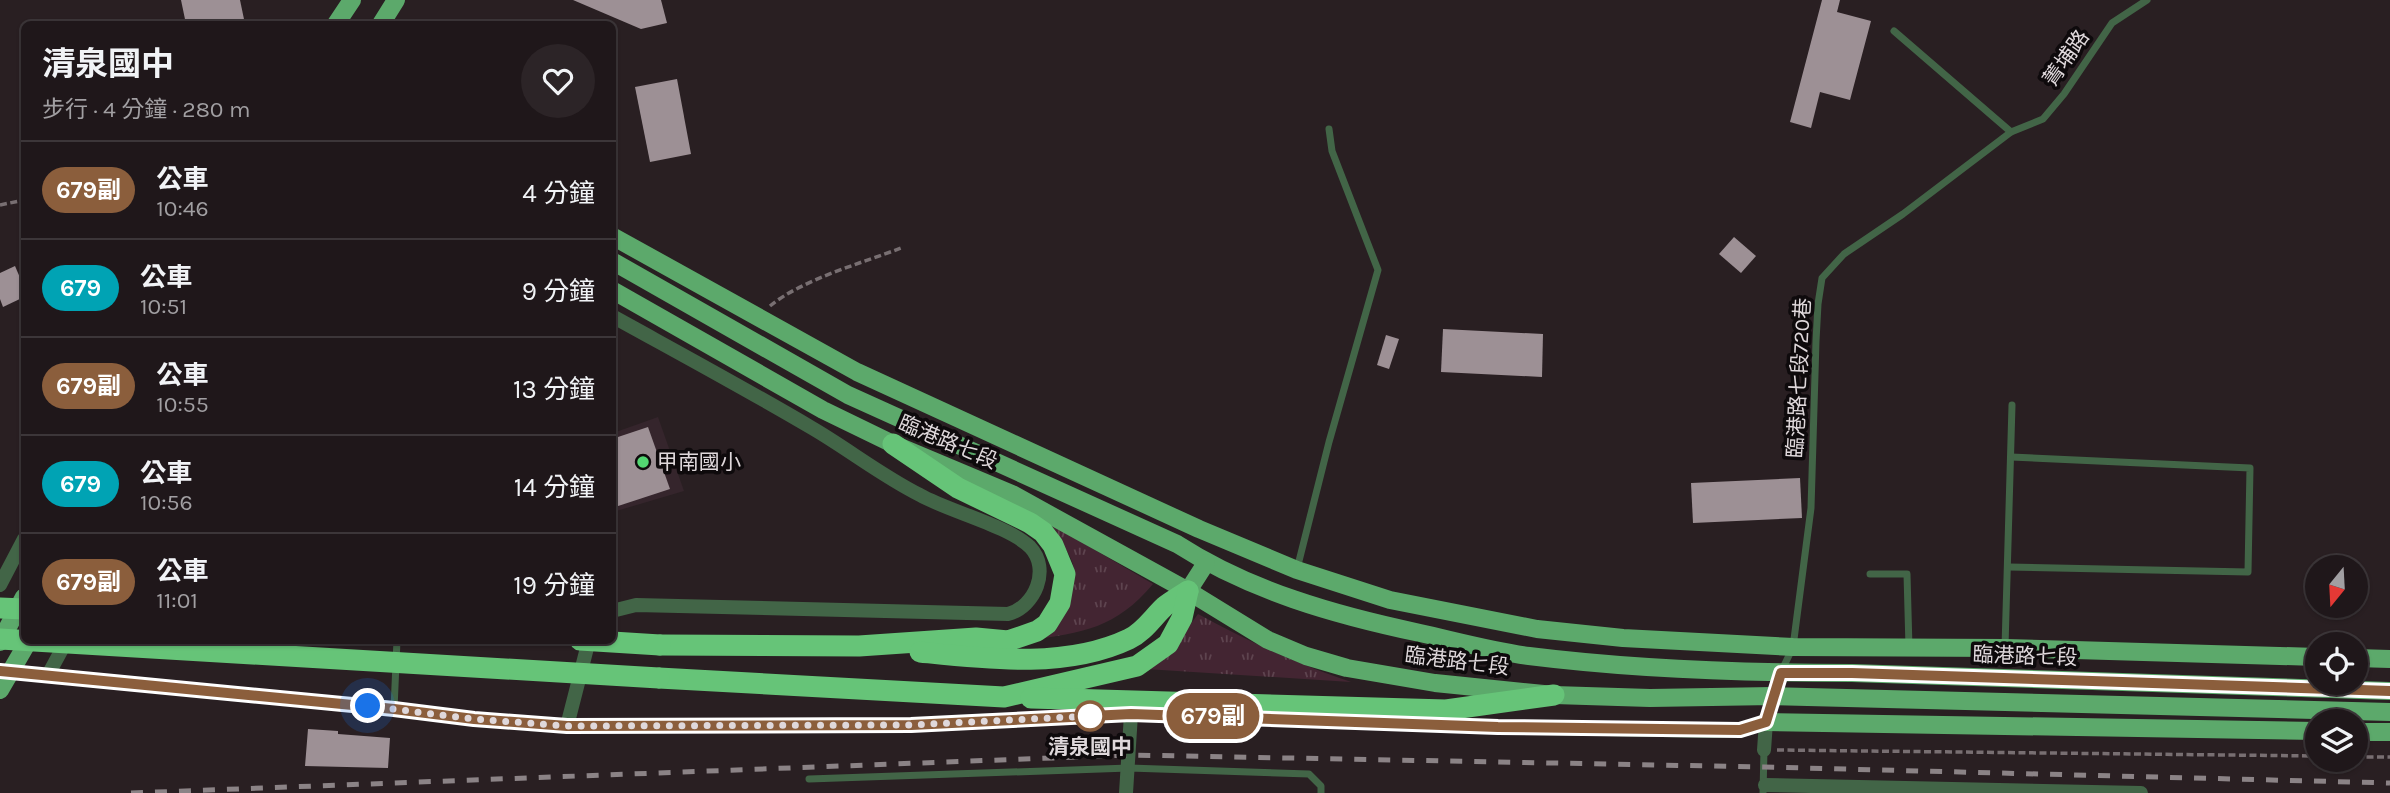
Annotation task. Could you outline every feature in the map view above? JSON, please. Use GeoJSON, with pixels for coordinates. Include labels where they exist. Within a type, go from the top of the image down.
{"type":"FeatureCollection","features":[{"type":"Feature","properties":{"kind":"highway"},"geometry":{"type":"LineString","coordinates":[[616,642],[859,646],[976,638],[1008,641],[1037,631],[1047,624],[1060,603],[1065,574],[1059,558],[1043,533],[1030,523],[958,488],[893,444]]}},
{"type":"Feature","properties":{"kind":"highway"},"geometry":{"type":"LineString","coordinates":[[859,646],[971,657],[1046,658],[1079,654],[1132,638],[1164,607],[1188,591]]}},
{"type":"Feature","properties":{"kind":"highway"},"geometry":{"type":"LineString","coordinates":[[1004,697],[1137,666],[1168,644],[1181,618],[1188,591]]}},
{"type":"Feature","properties":{"kind":"highway"},"geometry":{"type":"LineString","coordinates":[[0,608],[21,609]]}},
{"type":"Feature","properties":{"kind":"highway"},"geometry":{"type":"LineString","coordinates":[[0,641],[21,642]]}},
{"type":"Feature","properties":{"kind":"highway"},"geometry":{"type":"LineString","coordinates":[[53,644],[1004,697],[1446,710],[1554,695]]}},
{"type":"Feature","properties":{"kind":"main road"},"geometry":{"type":"LineString","coordinates":[[338,21],[352,0]]}},
{"type":"Feature","properties":{"kind":"main road"},"geometry":{"type":"LineString","coordinates":[[383,21],[396,0]]}},
{"type":"Feature","properties":{"kind":"main road","name":"臨港路七段"},"geometry":{"type":"LineString","coordinates":[[616,238],[857,372],[1199,529],[1297,570],[1390,600],[1537,629],[1623,638],[1793,647],[2005,648],[2305,657]]}},
{"type":"Feature","properties":{"kind":"main road","name":"臨港路七段"},"geometry":{"type":"LineString","coordinates":[[616,263],[848,395],[1177,544],[1206,563],[1305,605],[1380,625],[1527,656],[1624,664],[1781,673],[2390,691]]}},
{"type":"Feature","properties":{"kind":"main road","name":"臨港路七段"},"geometry":{"type":"LineString","coordinates":[[616,292],[823,410],[893,444],[1012,494],[1188,591],[1268,640],[1306,656],[1347,667],[1435,682],[1554,695],[1650,698],[1773,696],[2390,712]]}},
{"type":"Feature","properties":{"kind":"main road"},"geometry":{"type":"LineString","coordinates":[[848,395],[857,372]]}},
{"type":"Feature","properties":{"kind":"main road"},"geometry":{"type":"LineString","coordinates":[[1188,591],[1206,563]]}},
{"type":"Feature","properties":{"kind":"main road"},"geometry":{"type":"LineString","coordinates":[[0,641],[21,602]]}},
{"type":"Feature","properties":{"kind":"main road"},"geometry":{"type":"LineString","coordinates":[[0,690],[27,644]]}},
{"type":"Feature","properties":{"kind":"main road"},"geometry":{"type":"LineString","coordinates":[[2368,658],[2390,659]]}},
{"type":"Feature","properties":{"kind":"main road"},"geometry":{"type":"LineString","coordinates":[[1766,722],[2305,731]]}},
{"type":"Feature","properties":{"kind":"main road"},"geometry":{"type":"LineString","coordinates":[[2368,732],[2390,732]]}},
{"type":"Feature","properties":{"kind":"street"},"geometry":{"type":"LineString","coordinates":[[616,318],[812,428],[920,496],[1021,538],[1035,553],[1039,574],[1033,596],[1017,612],[1008,614],[636,605],[616,610]]}},
{"type":"Feature","properties":{"kind":"street"},"geometry":{"type":"LineString","coordinates":[[1,581],[21,544]]}},
{"type":"Feature","properties":{"kind":"street"},"geometry":{"type":"LineString","coordinates":[[48,675],[65,644]]}},
{"type":"Feature","properties":{"kind":"street"},"geometry":{"type":"LineString","coordinates":[[567,726],[588,644]]}},
{"type":"Feature","properties":{"kind":"street"},"geometry":{"type":"LineString","coordinates":[[0,671],[567,726],[911,725],[1131,714],[1498,727],[1687,730],[1740,730],[1766,722]]}},
{"type":"Feature","properties":{"kind":"street"},"geometry":{"type":"LineString","coordinates":[[1765,750],[1766,722],[1781,673]]}},
{"type":"Feature","properties":{"kind":"street"},"geometry":{"type":"LineString","coordinates":[[1126,793],[1131,714]]}},
{"type":"Feature","properties":{"kind":"street"},"geometry":{"type":"LineString","coordinates":[[1764,789],[2141,793]]}},
{"type":"Feature","properties":{"kind":"lane","name":"菁埔路"},"geometry":{"type":"LineString","coordinates":[[2011,132],[2043,119],[2064,94],[2112,23],[2147,0]]}},
{"type":"Feature","properties":{"kind":"lane"},"geometry":{"type":"LineString","coordinates":[[1894,31],[2011,132]]}},
{"type":"Feature","properties":{"kind":"lane"},"geometry":{"type":"LineString","coordinates":[[1297,570],[1329,442],[1378,270],[1332,150],[1329,129]]}},
{"type":"Feature","properties":{"kind":"lane","name":"臨港路七段720巷"},"geometry":{"type":"LineString","coordinates":[[1781,673],[1793,647],[1811,508],[1816,341],[1822,278],[1844,254],[1903,215],[2011,132]]}},
{"type":"Feature","properties":{"kind":"lane"},"geometry":{"type":"LineString","coordinates":[[2005,648],[2012,405]]}},
{"type":"Feature","properties":{"kind":"lane"},"geometry":{"type":"LineString","coordinates":[[2009,567],[2248,572],[2250,468],[2011,457]]}},
{"type":"Feature","properties":{"kind":"lane"},"geometry":{"type":"LineString","coordinates":[[1870,574],[1907,574],[1909,649]]}},
{"type":"Feature","properties":{"kind":"lane"},"geometry":{"type":"LineString","coordinates":[[394,709],[397,644]]}},
{"type":"Feature","properties":{"kind":"lane"},"geometry":{"type":"LineString","coordinates":[[1764,789],[1765,750]]}},
{"type":"Feature","properties":{"kind":"lane"},"geometry":{"type":"LineString","coordinates":[[809,779],[1129,768],[1309,774],[1321,786],[1321,793]]}},
{"type":"Feature","properties":{"kind":"path"},"geometry":{"type":"LineString","coordinates":[[0,205],[21,201]]}},
{"type":"Feature","properties":{"kind":"path"},"geometry":{"type":"LineString","coordinates":[[758,317],[781,297],[901,248]]}},
{"type":"Feature","properties":{"kind":"path"},"geometry":{"type":"LineString","coordinates":[[1765,750],[2305,757]]}},
{"type":"Feature","properties":{"kind":"path"},"geometry":{"type":"LineString","coordinates":[[2368,757],[2390,757]]}},
{"type":"Feature","properties":{"kind":"shaded area","name":"甲南國小"},"geometry":{"type":"Polygon","coordinates":[[[658,417],[684,491],[616,511],[616,432],[658,417]]]}},
{"type":"Feature","properties":{"kind":"green space"},"geometry":{"type":"Polygon","coordinates":[[[1042,519],[1153,584],[1126,610],[1097,626],[1028,640],[1067,595],[1073,583],[1074,571],[1070,557],[1042,519]]]}},
{"type":"Feature","properties":{"kind":"green space"},"geometry":{"type":"Polygon","coordinates":[[[1198,614],[1273,651],[1351,682],[1146,669],[1166,658],[1198,614]]]}},
{"type":"Feature","properties":{"kind":"building"},"geometry":{"type":"Polygon","coordinates":[[[181,0],[240,0],[244,21],[185,21],[181,0]]]}},
{"type":"Feature","properties":{"kind":"building"},"geometry":{"type":"Polygon","coordinates":[[[573,0],[661,0],[667,23],[641,29],[573,0]]]}},
{"type":"Feature","properties":{"kind":"building"},"geometry":{"type":"Polygon","coordinates":[[[1822,0],[1840,0],[1837,12],[1871,21],[1850,100],[1820,92],[1811,128],[1790,122],[1822,0]]]}},
{"type":"Feature","properties":{"kind":"building"},"geometry":{"type":"Polygon","coordinates":[[[677,79],[691,154],[650,162],[635,87],[677,79]]]}},
{"type":"Feature","properties":{"kind":"building"},"geometry":{"type":"Polygon","coordinates":[[[1734,237],[1756,256],[1741,273],[1719,254],[1734,237]]]}},
{"type":"Feature","properties":{"kind":"building"},"geometry":{"type":"Polygon","coordinates":[[[15,266],[21,280],[21,298],[3,307],[0,299],[0,273],[15,266]]]}},
{"type":"Feature","properties":{"kind":"building"},"geometry":{"type":"Polygon","coordinates":[[[1443,329],[1543,334],[1542,377],[1441,372],[1443,329]]]}},
{"type":"Feature","properties":{"kind":"building"},"geometry":{"type":"Polygon","coordinates":[[[1386,335],[1399,339],[1389,369],[1377,365],[1386,335]]]}},
{"type":"Feature","properties":{"kind":"building","name":"甲南國小"},"geometry":{"type":"Polygon","coordinates":[[[648,427],[670,489],[616,507],[616,438],[648,427]]]}},
{"type":"Feature","properties":{"kind":"building"},"geometry":{"type":"Polygon","coordinates":[[[1800,478],[1802,518],[1693,523],[1691,483],[1800,478]]]}},
{"type":"Feature","properties":{"kind":"building"},"geometry":{"type":"Polygon","coordinates":[[[308,729],[390,738],[388,768],[305,766],[308,729]]]}},
{"type":"Feature","properties":{"kind":"railway"},"geometry":{"type":"LineString","coordinates":[[131,793],[1130,755],[2390,783]]}},
{"type":"Feature","properties":{"kind":"bus line","name":"679副"},"geometry":{"type":"LineString","coordinates":[[0,671],[567,726],[911,725],[1131,714],[1498,727],[1740,730],[1766,722],[1781,673],[2390,691]]}},
{"type":"Feature","properties":{"kind":"place","name":"甲南國小"},"geometry":{"type":"Point","coordinates":[643,462]}},
{"type":"Feature","properties":{"kind":"place","name":"清泉國中"},"geometry":{"type":"Point","coordinates":[1090,716]}},
{"type":"Feature","properties":{"kind":"route"},"geometry":{"type":"LineString","coordinates":[[368,706],[474,719],[567,726],[911,725],[1090,716]]}}]}
